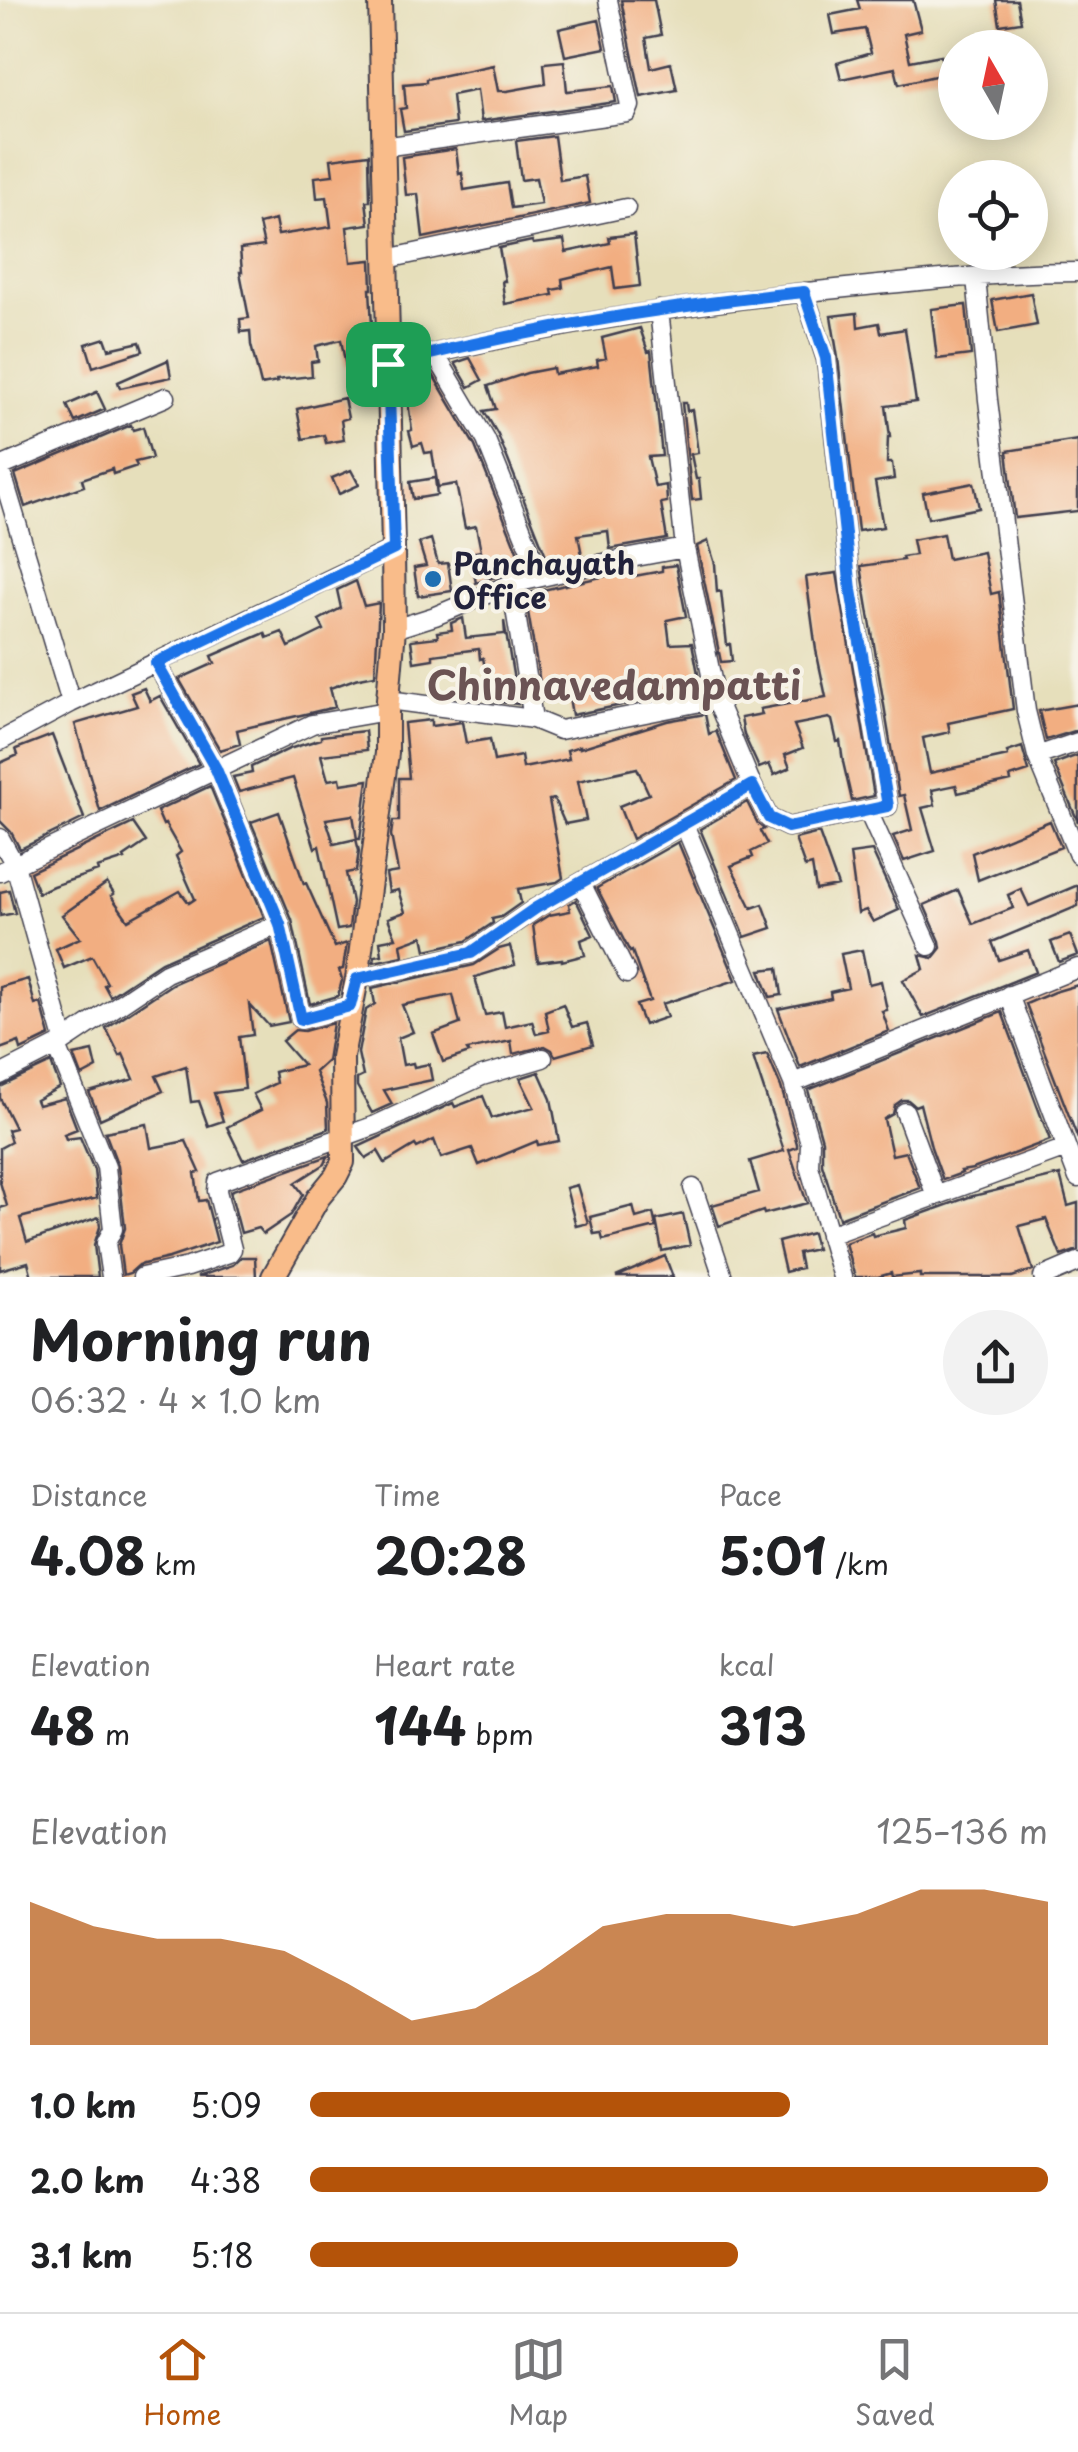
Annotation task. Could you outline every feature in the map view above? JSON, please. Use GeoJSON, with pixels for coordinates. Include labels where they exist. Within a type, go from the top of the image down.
{"type":"FeatureCollection","features":[{"type":"Feature","properties":{"kind":"main road"},"geometry":{"type":"LineString","coordinates":[[273,1277],[318,1198],[344,1162],[342,1057],[357,979],[386,753],[394,629],[394,549],[380,0]]}},
{"type":"Feature","properties":{"kind":"street"},"geometry":{"type":"LineString","coordinates":[[383,147],[627,113],[630,106],[608,0]]}},
{"type":"Feature","properties":{"kind":"street"},"geometry":{"type":"LineString","coordinates":[[386,258],[626,208]]}},
{"type":"Feature","properties":{"kind":"street"},"geometry":{"type":"LineString","coordinates":[[388,364],[509,336],[659,310],[804,292],[1078,272]]}},
{"type":"Feature","properties":{"kind":"street"},"geometry":{"type":"LineString","coordinates":[[976,278],[1026,712],[1038,756],[1076,847]]}},
{"type":"Feature","properties":{"kind":"street"},"geometry":{"type":"LineString","coordinates":[[659,310],[686,548],[716,699],[769,818],[788,827],[888,806],[851,590],[826,358],[804,292]]}},
{"type":"Feature","properties":{"kind":"street"},"geometry":{"type":"LineString","coordinates":[[436,354],[486,440],[541,577]]}},
{"type":"Feature","properties":{"kind":"street"},"geometry":{"type":"LineString","coordinates":[[71,703],[0,467],[166,396]]}},
{"type":"Feature","properties":{"kind":"street"},"geometry":{"type":"LineString","coordinates":[[394,629],[512,584],[686,548]]}},
{"type":"Feature","properties":{"kind":"street"},"geometry":{"type":"LineString","coordinates":[[0,741],[71,703],[394,549]]}},
{"type":"Feature","properties":{"kind":"street"},"geometry":{"type":"LineString","coordinates":[[512,584],[532,718]]}},
{"type":"Feature","properties":{"kind":"street"},"geometry":{"type":"LineString","coordinates":[[156,663],[216,769],[280,924],[301,1019],[350,1006]]}},
{"type":"Feature","properties":{"kind":"street"},"geometry":{"type":"LineString","coordinates":[[8,868],[312,724],[388,706],[532,718],[560,730],[716,699]]}},
{"type":"Feature","properties":{"kind":"street"},"geometry":{"type":"LineString","coordinates":[[1038,756],[1078,742]]}},
{"type":"Feature","properties":{"kind":"street"},"geometry":{"type":"LineString","coordinates":[[357,979],[471,953],[536,908],[752,785]]}},
{"type":"Feature","properties":{"kind":"street"},"geometry":{"type":"LineString","coordinates":[[868,810],[929,946]]}},
{"type":"Feature","properties":{"kind":"street"},"geometry":{"type":"LineString","coordinates":[[684,824],[793,1083],[810,1143],[808,1166],[842,1277]]}},
{"type":"Feature","properties":{"kind":"street"},"geometry":{"type":"LineString","coordinates":[[0,838],[60,1043],[106,1167],[114,1229],[106,1243],[111,1277]]}},
{"type":"Feature","properties":{"kind":"street"},"geometry":{"type":"LineString","coordinates":[[581,883],[627,974]]}},
{"type":"Feature","properties":{"kind":"street"},"geometry":{"type":"LineString","coordinates":[[0,1075],[60,1043],[166,973],[280,924]]}},
{"type":"Feature","properties":{"kind":"street"},"geometry":{"type":"LineString","coordinates":[[793,1083],[1078,968]]}},
{"type":"Feature","properties":{"kind":"street"},"geometry":{"type":"LineString","coordinates":[[1009,995],[1078,1178]]}},
{"type":"Feature","properties":{"kind":"street"},"geometry":{"type":"LineString","coordinates":[[142,1277],[229,1253],[232,1249],[218,1182],[376,1125],[482,1076],[543,1058]]}},
{"type":"Feature","properties":{"kind":"street"},"geometry":{"type":"LineString","coordinates":[[905,1112],[936,1196]]}},
{"type":"Feature","properties":{"kind":"street"},"geometry":{"type":"LineString","coordinates":[[829,1235],[1066,1148]]}},
{"type":"Feature","properties":{"kind":"street"},"geometry":{"type":"LineString","coordinates":[[694,1188],[720,1276]]}},
{"type":"Feature","properties":{"kind":"street"},"geometry":{"type":"LineString","coordinates":[[1043,1277],[1078,1262]]}},
{"type":"Feature","properties":{"kind":"building"},"geometry":{"type":"Polygon","coordinates":[[[621,0],[654,0],[661,35],[646,38],[651,68],[671,63],[677,90],[641,97],[621,0]]]}},
{"type":"Feature","properties":{"kind":"building"},"geometry":{"type":"Polygon","coordinates":[[[857,0],[913,0],[921,30],[904,34],[910,61],[938,56],[938,75],[899,84],[895,68],[841,79],[837,63],[871,53],[865,29],[834,34],[830,15],[860,9],[857,0]]]}},
{"type":"Feature","properties":{"kind":"building"},"geometry":{"type":"Polygon","coordinates":[[[996,0],[1017,0],[1021,22],[1000,25],[996,0]]]}},
{"type":"Feature","properties":{"kind":"building"},"geometry":{"type":"Polygon","coordinates":[[[599,20],[605,48],[565,56],[559,29],[599,20]]]}},
{"type":"Feature","properties":{"kind":"building"},"geometry":{"type":"Polygon","coordinates":[[[564,61],[567,91],[613,86],[616,102],[481,121],[477,90],[452,95],[455,124],[404,131],[400,109],[406,108],[404,84],[493,65],[498,91],[507,91],[546,84],[544,63],[564,61]]]}},
{"type":"Feature","properties":{"kind":"building"},"geometry":{"type":"Polygon","coordinates":[[[554,136],[560,180],[585,176],[590,203],[423,238],[418,194],[406,195],[402,157],[456,149],[464,190],[507,183],[511,208],[541,204],[536,178],[521,180],[516,141],[554,136]]]}},
{"type":"Feature","properties":{"kind":"building"},"geometry":{"type":"Polygon","coordinates":[[[369,154],[369,224],[347,227],[351,262],[371,260],[374,362],[346,367],[341,340],[316,346],[318,361],[311,362],[312,376],[261,385],[250,331],[241,332],[240,319],[249,318],[240,249],[264,246],[259,224],[275,220],[278,235],[331,227],[327,197],[317,198],[315,177],[333,175],[331,159],[369,154]]]}},
{"type":"Feature","properties":{"kind":"building"},"geometry":{"type":"Polygon","coordinates":[[[634,234],[640,286],[615,289],[612,267],[562,279],[563,288],[552,290],[553,295],[505,304],[499,248],[564,240],[566,252],[610,243],[609,237],[634,234]]]}},
{"type":"Feature","properties":{"kind":"building"},"geometry":{"type":"Polygon","coordinates":[[[1031,293],[1037,325],[998,332],[992,300],[1031,293]]]}},
{"type":"Feature","properties":{"kind":"building"},"geometry":{"type":"Polygon","coordinates":[[[966,305],[971,355],[937,359],[931,309],[966,305]]]}},
{"type":"Feature","properties":{"kind":"building"},"geometry":{"type":"Polygon","coordinates":[[[857,313],[858,327],[879,323],[881,333],[905,329],[916,402],[886,406],[890,437],[887,463],[892,463],[894,479],[875,482],[883,527],[858,531],[831,316],[857,313]]]}},
{"type":"Feature","properties":{"kind":"building"},"geometry":{"type":"Polygon","coordinates":[[[640,328],[648,352],[651,351],[662,456],[648,457],[655,487],[666,485],[667,502],[661,503],[667,539],[610,549],[608,531],[578,535],[582,555],[549,563],[498,435],[484,411],[496,409],[488,386],[553,368],[554,374],[598,366],[597,360],[606,358],[602,338],[640,328]]]}},
{"type":"Feature","properties":{"kind":"building"},"geometry":{"type":"Polygon","coordinates":[[[105,338],[109,349],[140,342],[143,351],[93,367],[86,344],[105,338]]]}},
{"type":"Feature","properties":{"kind":"building"},"geometry":{"type":"Polygon","coordinates":[[[470,358],[482,380],[469,387],[455,363],[470,358]]]}},
{"type":"Feature","properties":{"kind":"building"},"geometry":{"type":"Polygon","coordinates":[[[168,360],[171,377],[120,388],[118,382],[168,360]]]}},
{"type":"Feature","properties":{"kind":"building"},"geometry":{"type":"Polygon","coordinates":[[[429,368],[475,446],[524,568],[476,583],[470,553],[481,551],[476,526],[465,528],[456,484],[438,487],[432,452],[425,453],[422,443],[413,446],[409,431],[412,430],[404,376],[426,373],[429,368]]]}},
{"type":"Feature","properties":{"kind":"building"},"geometry":{"type":"Polygon","coordinates":[[[97,392],[105,409],[75,422],[67,405],[97,392]]]}},
{"type":"Feature","properties":{"kind":"building"},"geometry":{"type":"Polygon","coordinates":[[[344,398],[348,418],[341,420],[344,440],[326,443],[324,435],[303,439],[297,409],[344,398]]]}},
{"type":"Feature","properties":{"kind":"building"},"geometry":{"type":"Polygon","coordinates":[[[682,403],[686,403],[687,411],[692,410],[698,453],[691,454],[701,499],[692,500],[682,403]]]}},
{"type":"Feature","properties":{"kind":"building"},"geometry":{"type":"Polygon","coordinates":[[[131,425],[133,430],[143,427],[152,458],[113,474],[112,469],[82,479],[84,486],[25,507],[15,474],[131,425]]]}},
{"type":"Feature","properties":{"kind":"building"},"geometry":{"type":"Polygon","coordinates":[[[1078,440],[1078,511],[1015,518],[1007,451],[1078,440]]]}},
{"type":"Feature","properties":{"kind":"building"},"geometry":{"type":"Polygon","coordinates":[[[351,470],[359,485],[339,494],[332,478],[351,470]]]}},
{"type":"Feature","properties":{"kind":"building"},"geometry":{"type":"Polygon","coordinates":[[[435,478],[437,495],[413,499],[410,482],[435,478]]]}},
{"type":"Feature","properties":{"kind":"building"},"geometry":{"type":"Polygon","coordinates":[[[974,483],[979,508],[928,518],[923,493],[974,483]]]}},
{"type":"Feature","properties":{"kind":"building"},"geometry":{"type":"Polygon","coordinates":[[[943,534],[948,559],[983,552],[991,594],[999,592],[1013,709],[948,723],[950,732],[923,738],[930,773],[1008,756],[1007,752],[1022,747],[1029,771],[1010,777],[1011,781],[958,793],[956,785],[932,790],[935,805],[922,808],[935,851],[904,861],[893,836],[912,830],[904,795],[899,796],[861,566],[903,560],[902,557],[915,555],[912,540],[943,534]]]}},
{"type":"Feature","properties":{"kind":"building","name":"Panchayath Office"},"geometry":{"type":"Polygon","coordinates":[[[431,539],[438,564],[448,563],[452,591],[418,596],[414,568],[426,566],[419,543],[431,539]]]}},
{"type":"Feature","properties":{"kind":"building"},"geometry":{"type":"Polygon","coordinates":[[[708,541],[732,661],[721,662],[697,546],[708,541]]]}},
{"type":"Feature","properties":{"kind":"building"},"geometry":{"type":"Polygon","coordinates":[[[676,565],[686,616],[667,620],[670,644],[692,643],[701,689],[572,715],[569,697],[543,701],[525,594],[628,571],[629,577],[662,571],[662,567],[676,565]]]}},
{"type":"Feature","properties":{"kind":"building"},"geometry":{"type":"Polygon","coordinates":[[[837,573],[874,796],[852,801],[832,720],[794,725],[803,748],[785,755],[790,768],[774,775],[769,764],[759,768],[741,718],[762,714],[760,709],[826,697],[806,577],[837,573]]]}},
{"type":"Feature","properties":{"kind":"building"},"geometry":{"type":"Polygon","coordinates":[[[356,581],[364,606],[379,603],[375,675],[330,688],[335,707],[237,730],[240,744],[220,750],[179,679],[215,663],[212,656],[265,633],[267,638],[282,632],[289,647],[324,630],[319,620],[341,608],[337,590],[356,581]]]}},
{"type":"Feature","properties":{"kind":"building"},"geometry":{"type":"Polygon","coordinates":[[[463,618],[466,638],[505,634],[504,621],[518,704],[492,701],[479,649],[433,655],[433,659],[414,662],[411,640],[438,637],[437,632],[452,630],[451,623],[463,618]]]}},
{"type":"Feature","properties":{"kind":"building"},"geometry":{"type":"Polygon","coordinates":[[[144,688],[150,701],[160,696],[199,764],[100,811],[75,724],[137,706],[131,693],[144,688]]]}},
{"type":"Feature","properties":{"kind":"building"},"geometry":{"type":"Polygon","coordinates":[[[1078,704],[1078,730],[1046,740],[1039,711],[1078,704]]]}},
{"type":"Feature","properties":{"kind":"building"},"geometry":{"type":"Polygon","coordinates":[[[705,714],[709,734],[716,731],[736,780],[632,839],[619,806],[649,794],[637,768],[578,781],[586,820],[565,824],[554,799],[549,800],[563,878],[518,889],[521,903],[492,919],[493,923],[466,941],[426,950],[423,936],[401,944],[403,956],[374,962],[375,956],[382,955],[380,941],[396,938],[388,918],[405,912],[398,890],[389,892],[386,874],[398,872],[391,835],[393,821],[399,821],[399,778],[409,778],[404,723],[431,720],[431,726],[462,722],[466,743],[490,739],[494,761],[521,756],[523,768],[569,759],[567,750],[580,746],[705,714]]]}},
{"type":"Feature","properties":{"kind":"building"},"geometry":{"type":"Polygon","coordinates":[[[365,731],[367,750],[321,755],[328,780],[340,778],[341,784],[368,780],[360,839],[353,815],[326,819],[334,844],[356,839],[359,851],[356,871],[346,873],[352,902],[349,928],[337,930],[319,846],[315,848],[293,778],[239,792],[233,777],[252,773],[251,767],[321,736],[365,731]]]}},
{"type":"Feature","properties":{"kind":"building"},"geometry":{"type":"Polygon","coordinates":[[[52,735],[84,818],[20,849],[0,821],[0,763],[18,755],[16,749],[52,735]]]}},
{"type":"Feature","properties":{"kind":"building"},"geometry":{"type":"Polygon","coordinates":[[[1078,755],[1078,822],[1054,764],[1078,755]]]}},
{"type":"Feature","properties":{"kind":"building"},"geometry":{"type":"Polygon","coordinates":[[[210,786],[264,917],[161,962],[110,996],[92,956],[64,968],[56,949],[80,938],[62,915],[107,883],[128,920],[180,891],[189,903],[195,899],[176,856],[181,852],[157,811],[210,786]]]}},
{"type":"Feature","properties":{"kind":"building"},"geometry":{"type":"Polygon","coordinates":[[[747,802],[764,829],[760,831],[767,844],[751,852],[753,857],[731,866],[752,908],[763,904],[772,928],[745,937],[700,829],[747,802]]]}},
{"type":"Feature","properties":{"kind":"building"},"geometry":{"type":"Polygon","coordinates":[[[279,812],[304,884],[335,947],[347,943],[343,969],[339,970],[342,980],[338,996],[310,1004],[292,920],[251,822],[279,812]]]}},
{"type":"Feature","properties":{"kind":"building"},"geometry":{"type":"Polygon","coordinates":[[[1050,821],[1061,847],[978,880],[972,853],[1050,821]]]}},
{"type":"Feature","properties":{"kind":"building"},"geometry":{"type":"Polygon","coordinates":[[[133,823],[146,842],[125,859],[38,893],[30,872],[133,823]]]}},
{"type":"Feature","properties":{"kind":"building"},"geometry":{"type":"Polygon","coordinates":[[[819,833],[838,886],[816,890],[812,865],[805,867],[795,839],[819,833]]]}},
{"type":"Feature","properties":{"kind":"building"},"geometry":{"type":"Polygon","coordinates":[[[678,842],[736,980],[662,1004],[667,1017],[644,1025],[636,1005],[650,1001],[632,951],[597,888],[678,842]]]}},
{"type":"Feature","properties":{"kind":"building"},"geometry":{"type":"Polygon","coordinates":[[[872,851],[899,910],[873,922],[866,910],[858,913],[850,854],[872,851]]]}},
{"type":"Feature","properties":{"kind":"building"},"geometry":{"type":"Polygon","coordinates":[[[1078,885],[1078,906],[992,942],[999,960],[1028,950],[1036,972],[923,1017],[903,980],[924,969],[920,955],[933,958],[941,948],[924,905],[958,890],[973,924],[1013,908],[1008,895],[1021,889],[1029,906],[1078,885]]]}},
{"type":"Feature","properties":{"kind":"building"},"geometry":{"type":"Polygon","coordinates":[[[9,890],[15,913],[0,916],[0,892],[9,890]]]}},
{"type":"Feature","properties":{"kind":"building"},"geometry":{"type":"Polygon","coordinates":[[[576,900],[593,935],[581,940],[585,955],[538,962],[533,925],[549,915],[570,911],[569,904],[576,900]]]}},
{"type":"Feature","properties":{"kind":"building"},"geometry":{"type":"Polygon","coordinates":[[[1070,935],[1078,955],[1059,962],[1051,942],[1070,935]]]}},
{"type":"Feature","properties":{"kind":"building"},"geometry":{"type":"Polygon","coordinates":[[[271,941],[289,1022],[269,1026],[249,1004],[253,1035],[239,1037],[245,1089],[214,1093],[223,1121],[208,1126],[199,1101],[191,1102],[186,1066],[156,1076],[163,1091],[100,1119],[89,1092],[134,1079],[106,1028],[172,984],[271,941]]]}},
{"type":"Feature","properties":{"kind":"building"},"geometry":{"type":"Polygon","coordinates":[[[510,946],[515,965],[475,977],[485,1015],[502,1012],[505,1027],[532,1021],[536,1034],[549,1031],[545,1011],[563,1004],[572,1027],[587,1023],[593,1045],[555,1056],[545,1046],[513,1054],[511,1041],[467,1050],[469,1053],[443,1062],[433,1034],[460,1024],[453,995],[402,1005],[413,1032],[398,1038],[403,1065],[429,1064],[432,1080],[384,1090],[392,1104],[372,1113],[357,1079],[363,1076],[358,1053],[366,1010],[375,1004],[372,988],[474,965],[510,946]]]}},
{"type":"Feature","properties":{"kind":"building"},"geometry":{"type":"Polygon","coordinates":[[[862,950],[869,984],[881,981],[887,1010],[882,1011],[889,1031],[800,1067],[778,1009],[831,998],[830,992],[848,988],[841,954],[862,950]]]}},
{"type":"Feature","properties":{"kind":"building"},"geometry":{"type":"Polygon","coordinates":[[[778,968],[782,995],[770,997],[760,970],[778,968]]]}},
{"type":"Feature","properties":{"kind":"building"},"geometry":{"type":"Polygon","coordinates":[[[28,979],[35,1005],[41,1003],[50,1036],[21,1050],[19,1042],[0,1049],[0,987],[28,979]]]}},
{"type":"Feature","properties":{"kind":"building"},"geometry":{"type":"Polygon","coordinates":[[[1078,985],[1078,1139],[1026,1004],[1078,985]]]}},
{"type":"Feature","properties":{"kind":"building"},"geometry":{"type":"Polygon","coordinates":[[[1002,1012],[1050,1140],[943,1180],[920,1104],[915,1106],[902,1100],[895,1105],[893,1114],[884,1119],[892,1155],[906,1152],[920,1188],[839,1218],[822,1164],[822,1140],[808,1090],[1002,1012]]]}},
{"type":"Feature","properties":{"kind":"building"},"geometry":{"type":"Polygon","coordinates":[[[333,1023],[327,1061],[315,1072],[327,1103],[328,1129],[243,1160],[227,1127],[261,1110],[253,1094],[276,1083],[274,1072],[303,1065],[282,1041],[295,1030],[333,1023]]]}},
{"type":"Feature","properties":{"kind":"building"},"geometry":{"type":"Polygon","coordinates":[[[93,1051],[97,1068],[82,1076],[74,1055],[93,1051]]]}},
{"type":"Feature","properties":{"kind":"building"},"geometry":{"type":"Polygon","coordinates":[[[767,1054],[797,1144],[789,1150],[807,1203],[764,1214],[763,1211],[719,1226],[712,1205],[759,1192],[750,1161],[784,1151],[753,1057],[767,1054]]]}},
{"type":"Feature","properties":{"kind":"building"},"geometry":{"type":"Polygon","coordinates":[[[51,1063],[60,1087],[36,1100],[38,1105],[65,1098],[77,1129],[64,1134],[66,1139],[80,1137],[94,1170],[97,1198],[20,1218],[27,1242],[99,1217],[94,1245],[98,1277],[32,1277],[28,1262],[0,1270],[0,1208],[7,1206],[0,1182],[0,1148],[11,1142],[7,1130],[15,1128],[0,1098],[0,1087],[51,1063]]]}},
{"type":"Feature","properties":{"kind":"building"},"geometry":{"type":"Polygon","coordinates":[[[539,1072],[551,1099],[559,1141],[538,1145],[537,1141],[479,1165],[472,1148],[441,1158],[434,1140],[417,1148],[415,1145],[385,1163],[378,1151],[366,1158],[358,1147],[453,1103],[455,1107],[483,1096],[492,1118],[534,1107],[520,1078],[539,1072]]]}},
{"type":"Feature","properties":{"kind":"building"},"geometry":{"type":"Polygon","coordinates":[[[147,1124],[151,1148],[186,1141],[200,1172],[195,1173],[199,1201],[206,1200],[217,1242],[139,1265],[123,1275],[119,1245],[125,1228],[118,1166],[105,1132],[147,1124]]]}},
{"type":"Feature","properties":{"kind":"building"},"geometry":{"type":"Polygon","coordinates":[[[328,1156],[325,1164],[295,1183],[303,1194],[291,1215],[263,1234],[258,1228],[241,1233],[230,1191],[328,1156]]]}},
{"type":"Feature","properties":{"kind":"building"},"geometry":{"type":"Polygon","coordinates":[[[1060,1175],[1068,1206],[1078,1203],[1078,1250],[1061,1256],[1046,1219],[1019,1226],[1033,1270],[1012,1277],[892,1277],[891,1273],[855,1277],[845,1243],[872,1233],[873,1236],[906,1228],[905,1220],[969,1197],[1060,1175]]]}},
{"type":"Feature","properties":{"kind":"building"},"geometry":{"type":"Polygon","coordinates":[[[577,1185],[588,1223],[576,1226],[566,1188],[577,1185]]]}},
{"type":"Feature","properties":{"kind":"building"},"geometry":{"type":"Polygon","coordinates":[[[633,1206],[636,1218],[653,1213],[656,1227],[603,1240],[601,1233],[594,1234],[590,1217],[633,1206]]]}},
{"type":"Feature","properties":{"kind":"building"},"geometry":{"type":"Polygon","coordinates":[[[683,1214],[690,1245],[662,1251],[656,1220],[683,1214]]]}},
{"type":"Feature","properties":{"kind":"building"},"geometry":{"type":"Polygon","coordinates":[[[812,1233],[816,1249],[798,1253],[801,1268],[785,1272],[778,1242],[812,1233]]]}},
{"type":"Feature","properties":{"kind":"building"},"geometry":{"type":"Polygon","coordinates":[[[665,1256],[673,1277],[616,1277],[665,1256]]]}},
{"type":"Feature","properties":{"kind":"building"},"geometry":{"type":"Polygon","coordinates":[[[241,1257],[255,1257],[256,1277],[197,1277],[233,1265],[241,1257]]]}},
{"type":"Feature","properties":{"kind":"place","name":"Panchayath Office"},"geometry":{"type":"Point","coordinates":[433,579]}},
{"type":"Feature","properties":{"kind":"district","name":"Chinnavedampatti"},"geometry":{"type":"Point","coordinates":[614,683]}},
{"type":"Feature","properties":{"kind":"route"},"geometry":{"type":"LineString","coordinates":[[804,292],[826,358],[851,590],[888,806],[788,827],[769,818],[752,785],[536,908],[471,953],[357,979],[350,1006],[301,1019],[280,924],[216,769],[156,663],[394,549],[388,364],[597,320],[804,292]]}}]}
